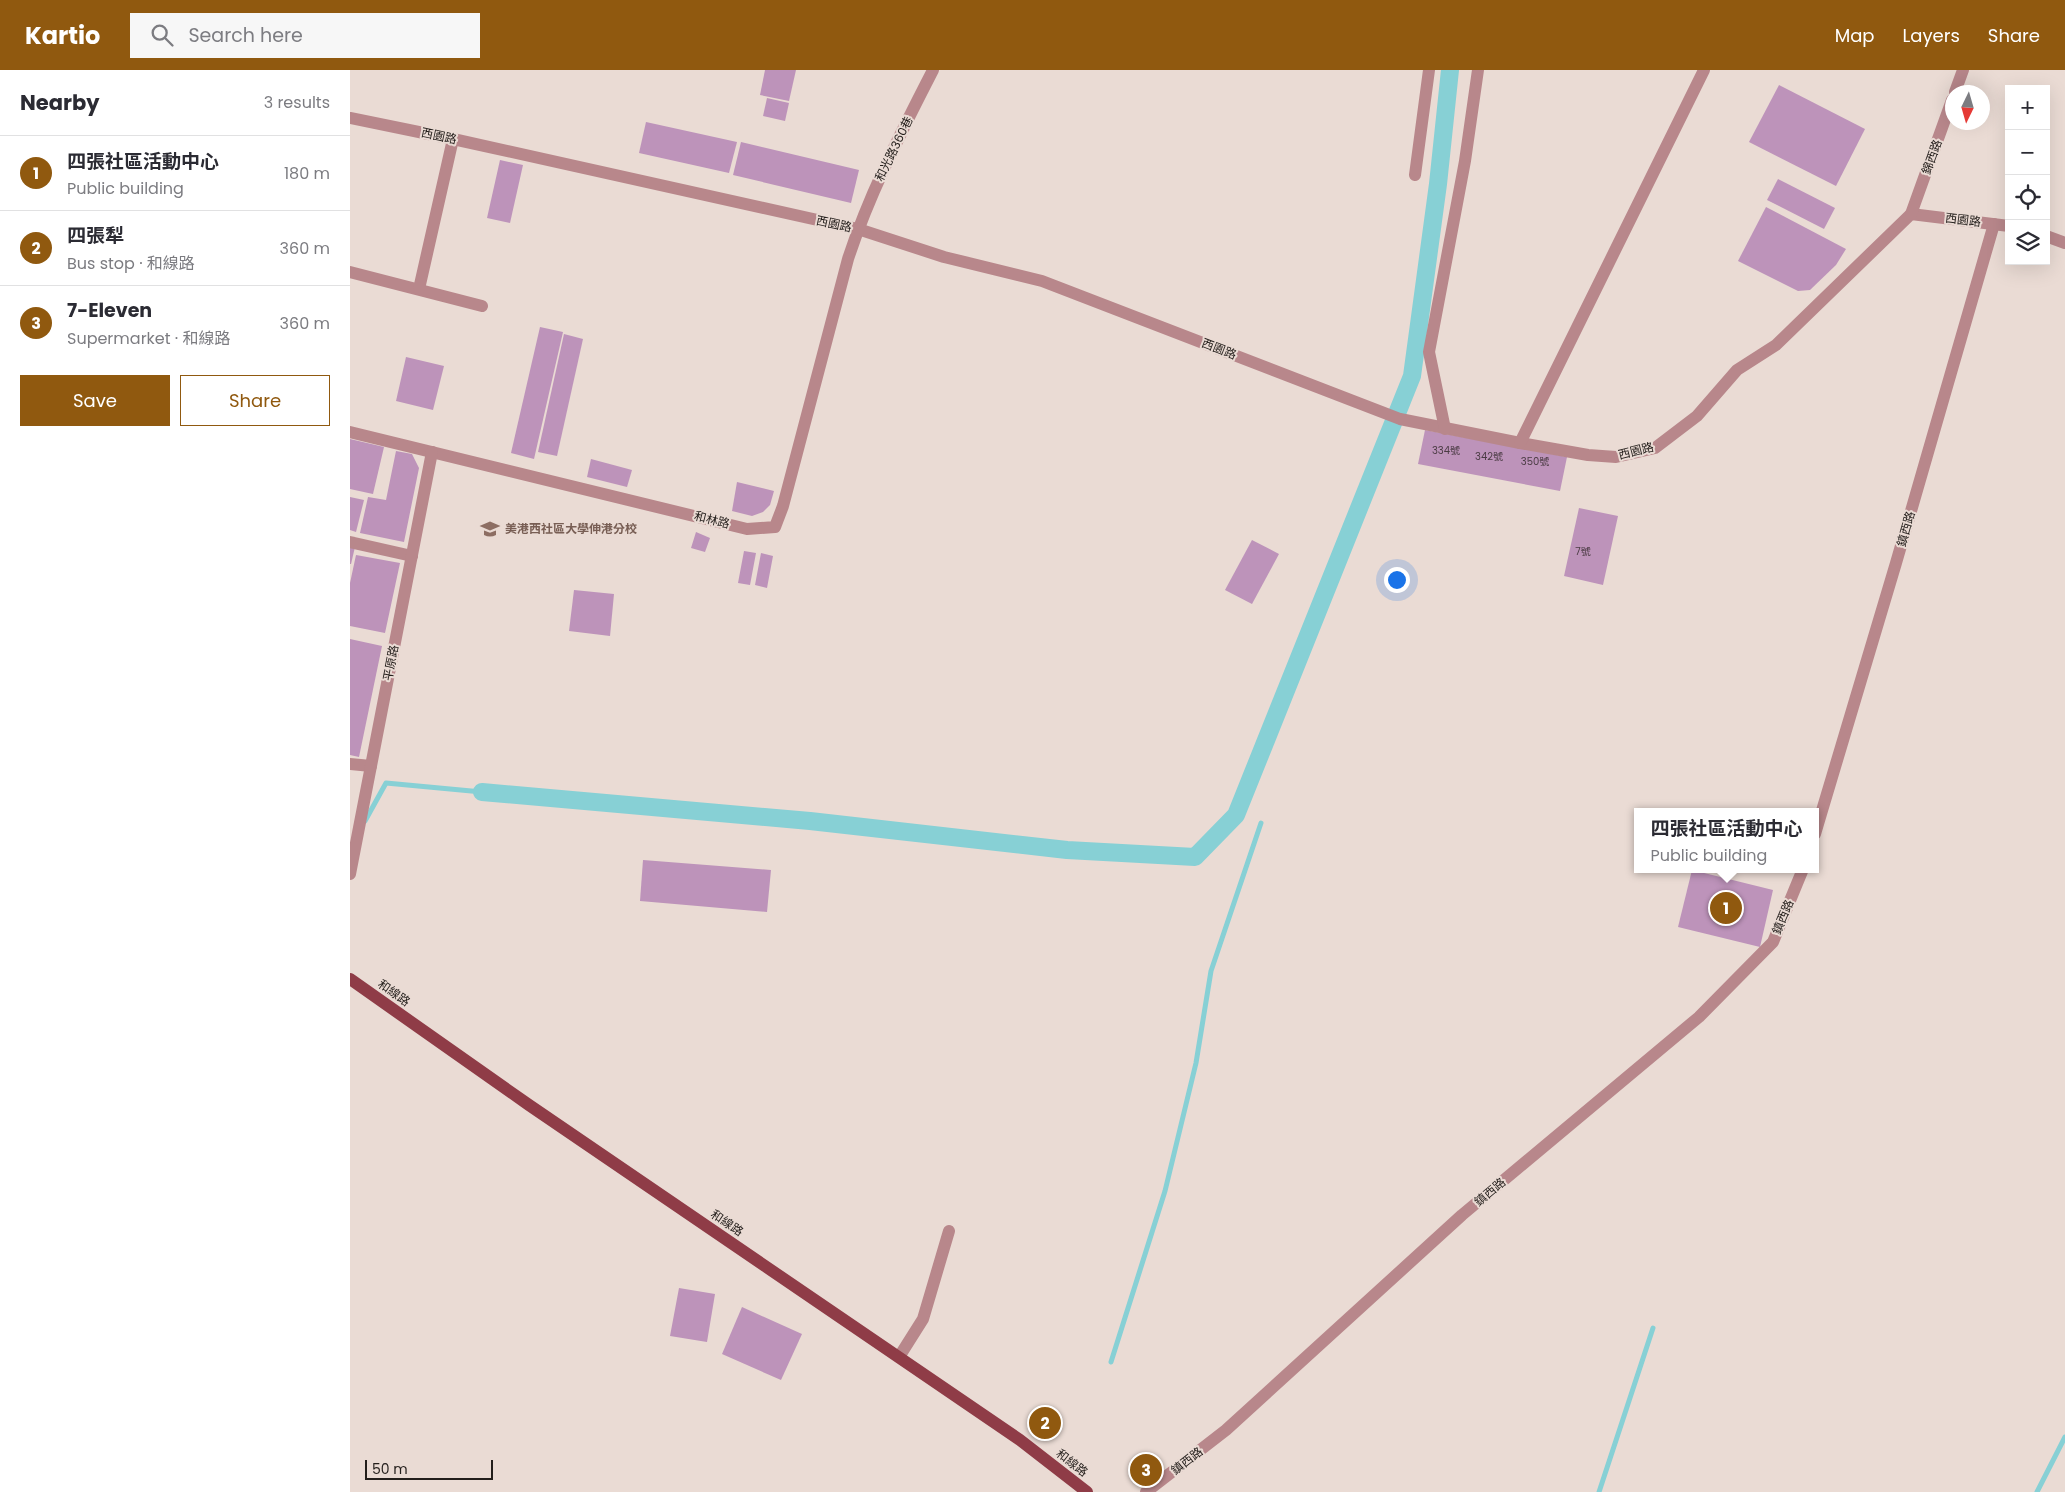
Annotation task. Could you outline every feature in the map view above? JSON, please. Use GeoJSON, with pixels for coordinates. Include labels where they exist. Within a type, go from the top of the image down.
{"type":"FeatureCollection","features":[{"type":"Feature","properties":{"kind":"main road","name":"和線路"},"geometry":{"type":"LineString","coordinates":[[350,979],[529,1105],[1020,1440],[1086,1492]]}},
{"type":"Feature","properties":{"kind":"street","name":"和光路360巷"},"geometry":{"type":"LineString","coordinates":[[858,229],[888,157],[933,70]]}},
{"type":"Feature","properties":{"kind":"street"},"geometry":{"type":"LineString","coordinates":[[1415,175],[1429,70]]}},
{"type":"Feature","properties":{"kind":"street"},"geometry":{"type":"LineString","coordinates":[[1445,429],[1429,352],[1465,161],[1478,70]]}},
{"type":"Feature","properties":{"kind":"street"},"geometry":{"type":"LineString","coordinates":[[1520,444],[1704,70]]}},
{"type":"Feature","properties":{"kind":"street"},"geometry":{"type":"LineString","coordinates":[[1958,85],[1964,70]]}},
{"type":"Feature","properties":{"kind":"street","name":"西園路"},"geometry":{"type":"LineString","coordinates":[[350,118],[453,138],[858,229],[944,257],[1042,280],[1400,419],[1520,444],[1588,455],[1616,457],[1655,448],[1697,416],[1738,370],[1776,345],[1911,214],[2005,225]]}},
{"type":"Feature","properties":{"kind":"street","name":"錦西路"},"geometry":{"type":"LineString","coordinates":[[1911,214],[1945,119]]}},
{"type":"Feature","properties":{"kind":"street"},"geometry":{"type":"LineString","coordinates":[[419,289],[453,138]]}},
{"type":"Feature","properties":{"kind":"street","name":"鎮西路"},"geometry":{"type":"LineString","coordinates":[[1819,821],[1994,224]]}},
{"type":"Feature","properties":{"kind":"street","name":"和林路"},"geometry":{"type":"LineString","coordinates":[[350,432],[747,529],[775,526],[783,506],[858,229]]}},
{"type":"Feature","properties":{"kind":"street"},"geometry":{"type":"LineString","coordinates":[[2050,237],[2065,243]]}},
{"type":"Feature","properties":{"kind":"street"},"geometry":{"type":"LineString","coordinates":[[350,272],[482,306]]}},
{"type":"Feature","properties":{"kind":"street","name":"平原路"},"geometry":{"type":"LineString","coordinates":[[350,874],[432,452]]}},
{"type":"Feature","properties":{"kind":"street"},"geometry":{"type":"LineString","coordinates":[[350,542],[412,556]]}},
{"type":"Feature","properties":{"kind":"street"},"geometry":{"type":"LineString","coordinates":[[350,764],[371,766]]}},
{"type":"Feature","properties":{"kind":"street","name":"鎮西路"},"geometry":{"type":"LineString","coordinates":[[1146,1492],[1226,1430],[1462,1215],[1699,1017],[1773,942],[1800,873]]}},
{"type":"Feature","properties":{"kind":"street"},"geometry":{"type":"LineString","coordinates":[[899,1357],[923,1319],[949,1232]]}},
{"type":"Feature","properties":{"kind":"building"},"geometry":{"type":"Polygon","coordinates":[[[765,70],[796,70],[789,101],[760,95],[765,70]]]}},
{"type":"Feature","properties":{"kind":"building"},"geometry":{"type":"Polygon","coordinates":[[[1779,85],[1865,129],[1836,186],[1749,142],[1779,85]]]}},
{"type":"Feature","properties":{"kind":"building"},"geometry":{"type":"Polygon","coordinates":[[[767,98],[789,103],[785,121],[763,116],[767,98]]]}},
{"type":"Feature","properties":{"kind":"building"},"geometry":{"type":"Polygon","coordinates":[[[646,122],[737,142],[729,173],[639,153],[646,122]]]}},
{"type":"Feature","properties":{"kind":"building"},"geometry":{"type":"Polygon","coordinates":[[[741,142],[859,170],[851,203],[733,175],[741,142]]]}},
{"type":"Feature","properties":{"kind":"building"},"geometry":{"type":"Polygon","coordinates":[[[500,160],[523,165],[510,223],[487,218],[500,160]]]}},
{"type":"Feature","properties":{"kind":"building"},"geometry":{"type":"Polygon","coordinates":[[[1778,179],[1835,208],[1824,229],[1767,200],[1778,179]]]}},
{"type":"Feature","properties":{"kind":"building"},"geometry":{"type":"Polygon","coordinates":[[[1766,207],[1846,249],[1836,265],[1810,290],[1798,291],[1738,261],[1766,207]]]}},
{"type":"Feature","properties":{"kind":"building"},"geometry":{"type":"Polygon","coordinates":[[[540,327],[563,332],[534,459],[511,453],[540,327]]]}},
{"type":"Feature","properties":{"kind":"building"},"geometry":{"type":"Polygon","coordinates":[[[564,334],[583,339],[557,456],[538,452],[564,334]]]}},
{"type":"Feature","properties":{"kind":"building"},"geometry":{"type":"Polygon","coordinates":[[[406,357],[444,366],[433,410],[396,401],[406,357]]]}},
{"type":"Feature","properties":{"kind":"building"},"geometry":{"type":"Polygon","coordinates":[[[1425,430],[1567,457],[1560,491],[1418,464],[1425,430]]]}},
{"type":"Feature","properties":{"kind":"building"},"geometry":{"type":"Polygon","coordinates":[[[350,439],[384,447],[373,494],[350,489],[350,439]]]}},
{"type":"Feature","properties":{"kind":"building"},"geometry":{"type":"Polygon","coordinates":[[[396,451],[412,454],[419,468],[404,542],[360,533],[368,497],[386,500],[396,451]]]}},
{"type":"Feature","properties":{"kind":"building"},"geometry":{"type":"Polygon","coordinates":[[[591,459],[632,470],[627,487],[587,477],[591,459]]]}},
{"type":"Feature","properties":{"kind":"building"},"geometry":{"type":"Polygon","coordinates":[[[737,482],[774,491],[770,505],[763,512],[752,516],[732,511],[737,482]]]}},
{"type":"Feature","properties":{"kind":"building"},"geometry":{"type":"Polygon","coordinates":[[[350,497],[364,500],[356,532],[350,530],[350,497]]]}},
{"type":"Feature","properties":{"kind":"building"},"geometry":{"type":"Polygon","coordinates":[[[1579,508],[1618,516],[1603,585],[1564,576],[1579,508]]]}},
{"type":"Feature","properties":{"kind":"building"},"geometry":{"type":"Polygon","coordinates":[[[696,532],[710,538],[705,552],[691,548],[696,532]]]}},
{"type":"Feature","properties":{"kind":"building"},"geometry":{"type":"Polygon","coordinates":[[[1252,540],[1279,554],[1252,604],[1225,590],[1252,540]]]}},
{"type":"Feature","properties":{"kind":"building"},"geometry":{"type":"Polygon","coordinates":[[[350,546],[355,547],[351,564],[350,564],[350,546]]]}},
{"type":"Feature","properties":{"kind":"building"},"geometry":{"type":"Polygon","coordinates":[[[744,551],[756,553],[750,585],[738,583],[744,551]]]}},
{"type":"Feature","properties":{"kind":"building"},"geometry":{"type":"Polygon","coordinates":[[[761,553],[773,556],[767,588],[755,585],[761,553]]]}},
{"type":"Feature","properties":{"kind":"building"},"geometry":{"type":"Polygon","coordinates":[[[356,555],[400,563],[385,633],[350,626],[350,583],[356,555]]]}},
{"type":"Feature","properties":{"kind":"building"},"geometry":{"type":"Polygon","coordinates":[[[574,590],[614,594],[610,636],[569,631],[574,590]]]}},
{"type":"Feature","properties":{"kind":"building"},"geometry":{"type":"Polygon","coordinates":[[[350,639],[382,646],[359,757],[350,755],[350,639]]]}},
{"type":"Feature","properties":{"kind":"building"},"geometry":{"type":"Polygon","coordinates":[[[643,860],[771,870],[767,912],[640,901],[643,860]]]}},
{"type":"Feature","properties":{"kind":"building"},"geometry":{"type":"Polygon","coordinates":[[[1691,873],[1704,873],[1773,890],[1760,947],[1678,927],[1691,873]]]}},
{"type":"Feature","properties":{"kind":"building"},"geometry":{"type":"Polygon","coordinates":[[[679,1288],[715,1294],[707,1342],[670,1336],[679,1288]]]}},
{"type":"Feature","properties":{"kind":"building"},"geometry":{"type":"Polygon","coordinates":[[[742,1307],[802,1334],[781,1380],[722,1354],[742,1307]]]}},
{"type":"Feature","properties":{"kind":"waterway"},"geometry":{"type":"LineString","coordinates":[[482,792],[810,821],[1067,850],[1195,857],[1236,815],[1412,376],[1438,184],[1450,70]]}},
{"type":"Feature","properties":{"kind":"waterway"},"geometry":{"type":"LineString","coordinates":[[365,821],[386,783],[482,792]]}},
{"type":"Feature","properties":{"kind":"waterway"},"geometry":{"type":"LineString","coordinates":[[1111,1362],[1165,1191],[1196,1063],[1211,971],[1261,823]]}},
{"type":"Feature","properties":{"kind":"waterway"},"geometry":{"type":"LineString","coordinates":[[1599,1492],[1653,1328]]}},
{"type":"Feature","properties":{"kind":"waterway"},"geometry":{"type":"LineString","coordinates":[[2037,1492],[2065,1437]]}},
{"type":"Feature","properties":{"kind":"place","name":"美港西社區大學伸港分校"},"geometry":{"type":"Point","coordinates":[490,529]}},
{"type":"Feature","properties":{"kind":"place","name":"四張社區活動中心"},"geometry":{"type":"Point","coordinates":[1726,908]}},
{"type":"Feature","properties":{"kind":"place","name":"四張犁"},"geometry":{"type":"Point","coordinates":[1045,1423]}},
{"type":"Feature","properties":{"kind":"place","name":"7-Eleven"},"geometry":{"type":"Point","coordinates":[1146,1470]}}]}
